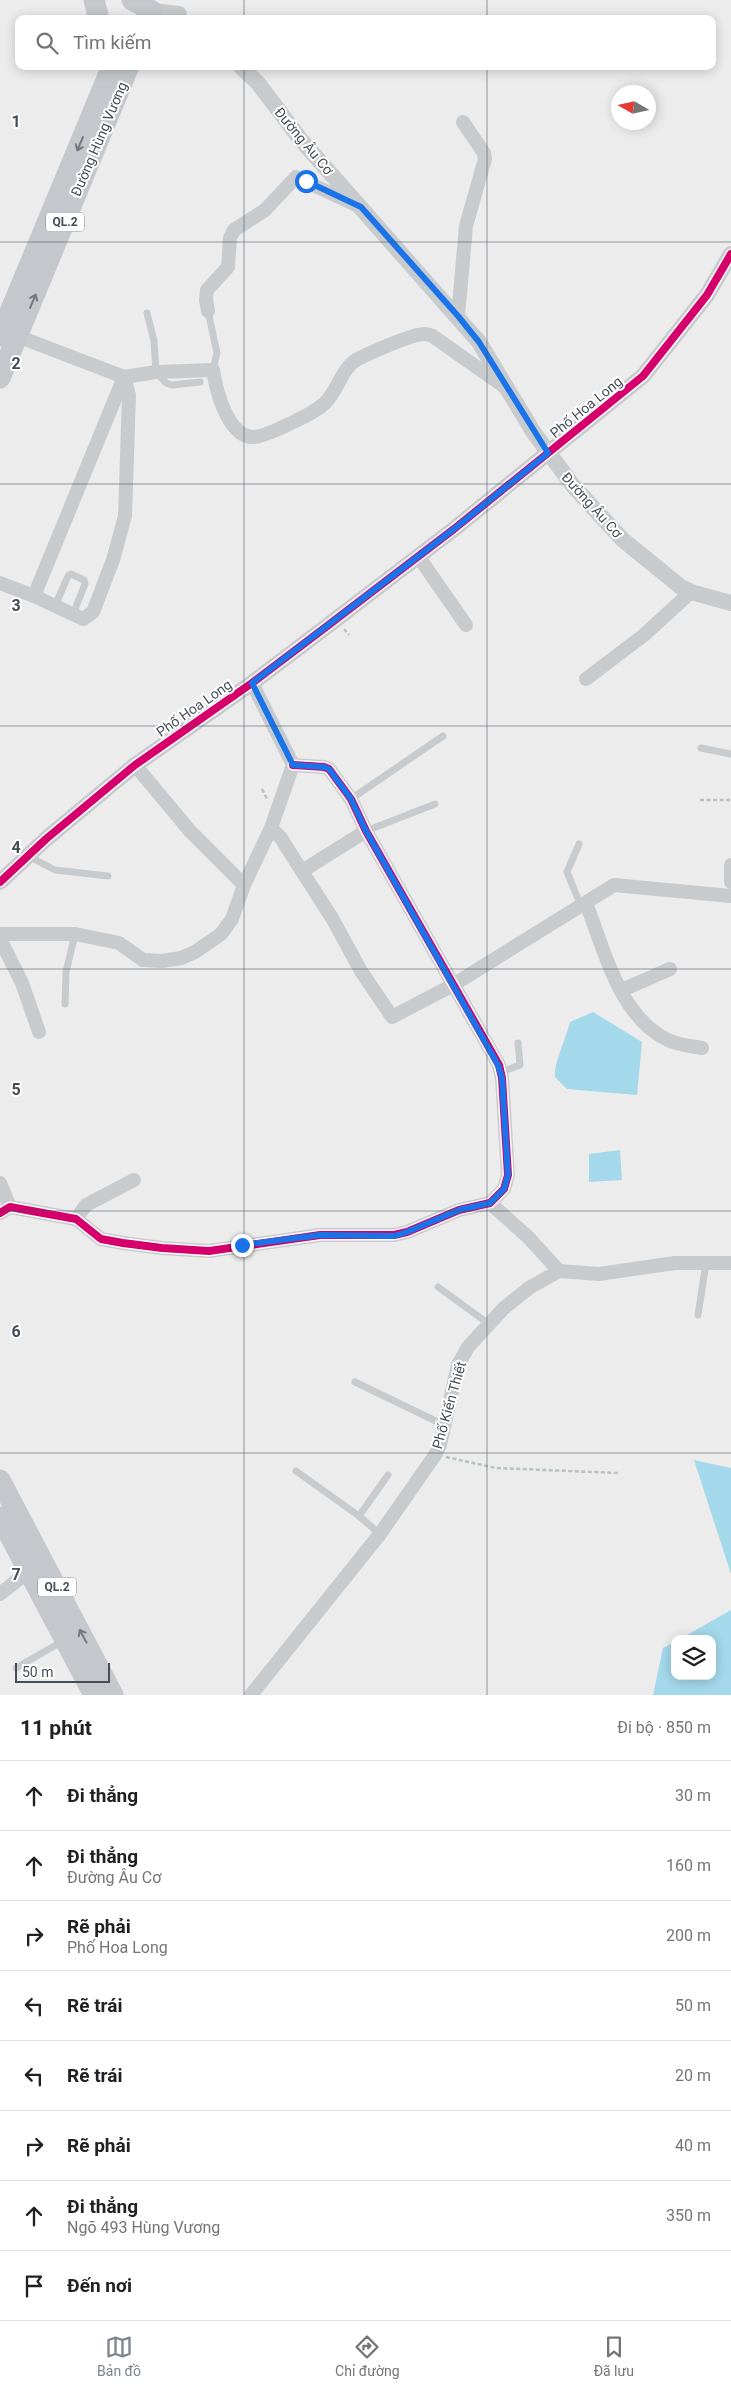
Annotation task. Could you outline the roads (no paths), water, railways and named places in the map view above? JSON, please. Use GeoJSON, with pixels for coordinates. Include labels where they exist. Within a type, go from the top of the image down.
{"type":"FeatureCollection","features":[{"type":"Feature","properties":{"kind":"main road"},"geometry":{"type":"LineString","coordinates":[[94,0],[98,15]]}},
{"type":"Feature","properties":{"kind":"main road"},"geometry":{"type":"LineString","coordinates":[[94,110],[99,70]]}},
{"type":"Feature","properties":{"kind":"main road","name":"Đường Hùng Vương"},"geometry":{"type":"LineString","coordinates":[[0,378],[9,336],[110,70]]}},
{"type":"Feature","properties":{"kind":"main road","name":"Đường Hùng Vương"},"geometry":{"type":"LineString","coordinates":[[9,336],[127,70]]}},
{"type":"Feature","properties":{"kind":"main road","name":"QL.2"},"geometry":{"type":"LineString","coordinates":[[0,1480],[113,1695]]}},
{"type":"Feature","properties":{"kind":"main road","name":"QL.2"},"geometry":{"type":"LineString","coordinates":[[0,1518],[94,1695]]}},
{"type":"Feature","properties":{"kind":"street"},"geometry":{"type":"LineString","coordinates":[[145,7],[178,15]]}},
{"type":"Feature","properties":{"kind":"street","name":"Đường Âu Cơ"},"geometry":{"type":"LineString","coordinates":[[244,70],[258,83],[301,140],[479,342],[548,453],[574,487],[623,540],[661,572],[692,592],[731,603]]}},
{"type":"Feature","properties":{"kind":"street"},"geometry":{"type":"LineString","coordinates":[[458,316],[466,226],[485,159],[484,153],[463,122]]}},
{"type":"Feature","properties":{"kind":"street"},"geometry":{"type":"LineString","coordinates":[[208,311],[207,290],[228,267],[230,238],[234,230],[265,210],[296,177],[361,207]]}},
{"type":"Feature","properties":{"kind":"street","name":"Phố Hoa Long"},"geometry":{"type":"LineString","coordinates":[[4,875],[134,765],[252,683],[418,556],[644,376],[707,295],[731,254]]}},
{"type":"Feature","properties":{"kind":"street"},"geometry":{"type":"LineString","coordinates":[[9,336],[124,377],[156,372],[214,370],[215,386],[233,427],[240,434],[253,437],[272,432],[314,412],[331,395],[347,369],[356,361],[422,333],[434,337],[508,389]]}},
{"type":"Feature","properties":{"kind":"street"},"geometry":{"type":"LineString","coordinates":[[34,596],[124,377]]}},
{"type":"Feature","properties":{"kind":"street"},"geometry":{"type":"LineString","coordinates":[[0,583],[34,596],[83,619],[93,612],[114,560],[125,516],[129,395],[124,377]]}},
{"type":"Feature","properties":{"kind":"street"},"geometry":{"type":"LineString","coordinates":[[418,556],[466,625]]}},
{"type":"Feature","properties":{"kind":"street"},"geometry":{"type":"LineString","coordinates":[[586,680],[644,635],[692,592]]}},
{"type":"Feature","properties":{"kind":"street"},"geometry":{"type":"LineString","coordinates":[[0,934],[75,934],[119,943],[143,960],[162,961],[181,958],[195,952],[221,934],[232,919],[244,885],[272,828],[293,765],[252,683]]}},
{"type":"Feature","properties":{"kind":"street"},"geometry":{"type":"LineString","coordinates":[[134,765],[190,831],[244,885]]}},
{"type":"Feature","properties":{"kind":"street"},"geometry":{"type":"LineString","coordinates":[[0,1182],[5,1210],[76,1219],[101,1239],[162,1248],[209,1251],[320,1235],[394,1236],[459,1210],[490,1203],[504,1189],[508,1175],[501,1072],[366,831],[351,799],[329,769],[293,765]]}},
{"type":"Feature","properties":{"kind":"street"},"geometry":{"type":"LineString","coordinates":[[272,828],[281,838],[302,871],[389,1015],[396,1016],[453,985],[584,905],[608,888],[622,884],[731,896]]}},
{"type":"Feature","properties":{"kind":"street"},"geometry":{"type":"LineString","coordinates":[[302,871],[366,831]]}},
{"type":"Feature","properties":{"kind":"street"},"geometry":{"type":"LineString","coordinates":[[731,865],[731,882]]}},
{"type":"Feature","properties":{"kind":"street"},"geometry":{"type":"LineString","coordinates":[[584,905],[622,990],[641,1019],[655,1032],[668,1040],[702,1048]]}},
{"type":"Feature","properties":{"kind":"street"},"geometry":{"type":"LineString","coordinates":[[0,939],[22,983],[39,1032]]}},
{"type":"Feature","properties":{"kind":"street"},"geometry":{"type":"LineString","coordinates":[[622,990],[670,968]]}},
{"type":"Feature","properties":{"kind":"street"},"geometry":{"type":"LineString","coordinates":[[76,1219],[86,1205],[134,1180]]}},
{"type":"Feature","properties":{"kind":"street"},"geometry":{"type":"LineString","coordinates":[[490,1203],[528,1237],[559,1271],[599,1274],[624,1272],[660,1264],[731,1263]]}},
{"type":"Feature","properties":{"kind":"street","name":"Phố Kiến Thiết"},"geometry":{"type":"LineString","coordinates":[[251,1695],[380,1534],[435,1454],[458,1365],[468,1347],[489,1324],[529,1288],[559,1271]]}},
{"type":"Feature","properties":{"kind":"street"},"geometry":{"type":"LineString","coordinates":[[0,1594],[29,1571]]}},
{"type":"Feature","properties":{"kind":"lane"},"geometry":{"type":"LineString","coordinates":[[208,311],[217,353],[214,370]]}},
{"type":"Feature","properties":{"kind":"lane"},"geometry":{"type":"LineString","coordinates":[[147,312],[154,341],[156,372],[166,383],[172,385],[200,382]]}},
{"type":"Feature","properties":{"kind":"lane"},"geometry":{"type":"LineString","coordinates":[[55,606],[68,576],[71,574],[84,580],[85,584],[73,614]]}},
{"type":"Feature","properties":{"kind":"lane"},"geometry":{"type":"LineString","coordinates":[[351,799],[444,736]]}},
{"type":"Feature","properties":{"kind":"lane"},"geometry":{"type":"LineString","coordinates":[[701,748],[731,754]]}},
{"type":"Feature","properties":{"kind":"lane"},"geometry":{"type":"LineString","coordinates":[[366,831],[435,804]]}},
{"type":"Feature","properties":{"kind":"lane"},"geometry":{"type":"LineString","coordinates":[[578,844],[567,872],[584,905]]}},
{"type":"Feature","properties":{"kind":"lane"},"geometry":{"type":"LineString","coordinates":[[28,856],[56,870],[108,876]]}},
{"type":"Feature","properties":{"kind":"lane"},"geometry":{"type":"LineString","coordinates":[[65,1004],[66,972],[75,934]]}},
{"type":"Feature","properties":{"kind":"lane"},"geometry":{"type":"LineString","coordinates":[[501,1072],[520,1065],[518,1043]]}},
{"type":"Feature","properties":{"kind":"lane"},"geometry":{"type":"LineString","coordinates":[[698,1315],[706,1263]]}},
{"type":"Feature","properties":{"kind":"lane"},"geometry":{"type":"LineString","coordinates":[[438,1287],[489,1324]]}},
{"type":"Feature","properties":{"kind":"lane"},"geometry":{"type":"LineString","coordinates":[[355,1382],[444,1425]]}},
{"type":"Feature","properties":{"kind":"lane"},"geometry":{"type":"LineString","coordinates":[[296,1471],[359,1516],[380,1534]]}},
{"type":"Feature","properties":{"kind":"lane"},"geometry":{"type":"LineString","coordinates":[[359,1516],[388,1476]]}},
{"type":"Feature","properties":{"kind":"lane"},"geometry":{"type":"LineString","coordinates":[[16,1668],[65,1639]]}},
{"type":"Feature","properties":{"kind":"water"},"geometry":{"type":"Polygon","coordinates":[[[593,1012],[642,1042],[637,1095],[567,1089],[555,1077],[558,1057],[570,1022],[593,1012]]]}},
{"type":"Feature","properties":{"kind":"water"},"geometry":{"type":"Polygon","coordinates":[[[620,1150],[622,1180],[589,1182],[589,1154],[620,1150]]]}},
{"type":"Feature","properties":{"kind":"water"},"geometry":{"type":"Polygon","coordinates":[[[694,1460],[731,1468],[731,1574],[694,1460]]]}},
{"type":"Feature","properties":{"kind":"water"},"geometry":{"type":"Polygon","coordinates":[[[731,1610],[731,1695],[653,1695],[663,1648],[671,1644],[671,1680],[716,1680],[716,1635],[687,1635],[731,1610]]]}}]}
